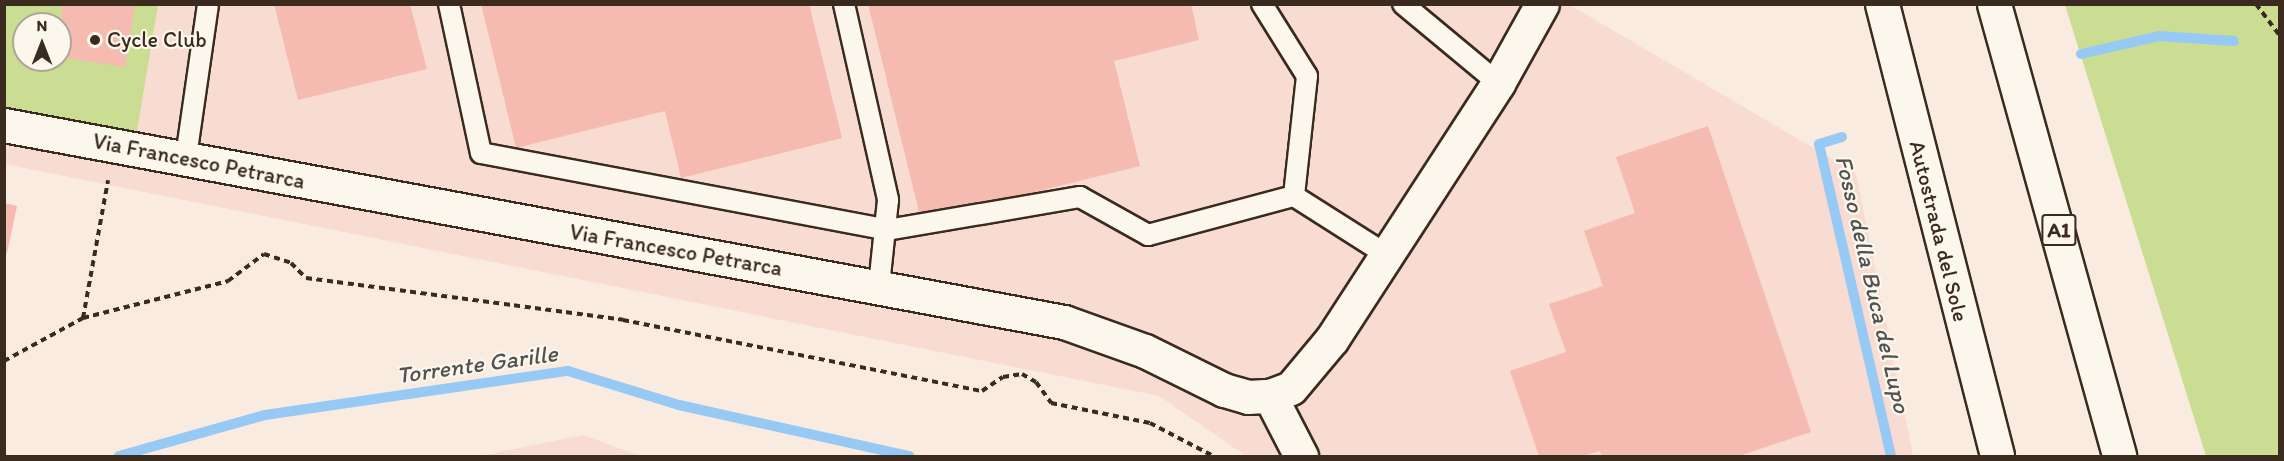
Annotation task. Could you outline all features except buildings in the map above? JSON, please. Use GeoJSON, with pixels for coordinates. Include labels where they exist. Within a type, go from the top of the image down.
{"type":"FeatureCollection","features":[{"type":"Feature","properties":{"kind":"main road"},"geometry":{"type":"LineString","coordinates":[[1301,456],[1270,396],[1291,388],[1310,371],[1498,83],[1542,4]]}},
{"type":"Feature","properties":{"kind":"main road","name":"Autostrada del Sole"},"geometry":{"type":"LineString","coordinates":[[1882,4],[1997,456]]}},
{"type":"Feature","properties":{"kind":"main road","name":"A1"},"geometry":{"type":"LineString","coordinates":[[1994,4],[2119,456]]}},
{"type":"Feature","properties":{"kind":"main road","name":"Via Francesco Petrarca"},"geometry":{"type":"LineString","coordinates":[[4,125],[1064,322],[1145,351],[1224,390],[1248,397],[1270,396]]}},
{"type":"Feature","properties":{"kind":"lane"},"geometry":{"type":"LineString","coordinates":[[186,157],[208,4]]}},
{"type":"Feature","properties":{"kind":"lane"},"geometry":{"type":"LineString","coordinates":[[449,4],[481,153],[887,230],[1080,198],[1148,235],[1293,196],[1387,255]]}},
{"type":"Feature","properties":{"kind":"lane"},"geometry":{"type":"LineString","coordinates":[[844,4],[888,200],[887,230],[879,286]]}},
{"type":"Feature","properties":{"kind":"lane"},"geometry":{"type":"LineString","coordinates":[[1262,4],[1307,76],[1293,196]]}},
{"type":"Feature","properties":{"kind":"lane"},"geometry":{"type":"LineString","coordinates":[[1403,4],[1498,83]]}},
{"type":"Feature","properties":{"kind":"path"},"geometry":{"type":"LineString","coordinates":[[2256,4],[2280,36]]}},
{"type":"Feature","properties":{"kind":"path"},"geometry":{"type":"LineString","coordinates":[[83,318],[115,145]]}},
{"type":"Feature","properties":{"kind":"path"},"geometry":{"type":"LineString","coordinates":[[4,361],[83,318],[228,281],[264,254],[291,263],[306,279],[623,321],[982,391],[1003,377],[1022,374],[1036,382],[1051,403],[1150,423],[1213,456]]}},
{"type":"Feature","properties":{"kind":"shaded area"},"geometry":{"type":"Polygon","coordinates":[[[5,5],[1570,5],[1856,173],[1913,456],[1246,456],[1159,396],[5,164],[5,5]]]}},
{"type":"Feature","properties":{"kind":"shaded area"},"geometry":{"type":"Polygon","coordinates":[[[583,435],[641,456],[480,456],[583,435]]]}},
{"type":"Feature","properties":{"kind":"green space"},"geometry":{"type":"Polygon","coordinates":[[[4,5],[158,5],[137,131],[5,111],[4,5]]]}},
{"type":"Feature","properties":{"kind":"green space"},"geometry":{"type":"Polygon","coordinates":[[[2065,5],[2279,5],[2279,456],[2206,456],[2065,5]]]}},
{"type":"Feature","properties":{"kind":"waterway","name":"Fosso della Buca del Lupo"},"geometry":{"type":"LineString","coordinates":[[2081,54],[2159,36],[2234,41]]}},
{"type":"Feature","properties":{"kind":"waterway","name":"Fosso della Buca del Lupo"},"geometry":{"type":"LineString","coordinates":[[1842,137],[1819,144],[1891,456]]}},
{"type":"Feature","properties":{"kind":"waterway","name":"Torrente Garille"},"geometry":{"type":"LineString","coordinates":[[119,456],[265,415],[568,371],[679,405],[909,456]]}},
{"type":"Feature","properties":{"kind":"place","name":"Cycle Club"},"geometry":{"type":"Point","coordinates":[95,40]}}]}
